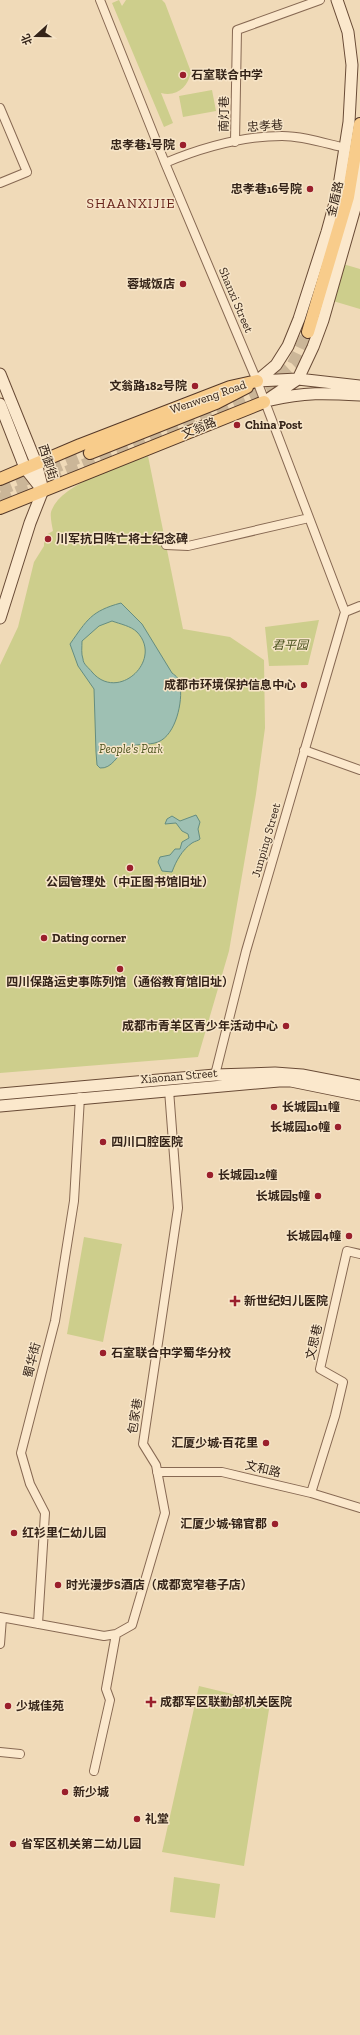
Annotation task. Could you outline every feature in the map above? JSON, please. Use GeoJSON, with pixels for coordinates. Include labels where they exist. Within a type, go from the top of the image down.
{"type":"FeatureCollection","features":[{"type":"Feature","properties":{"kind":"main road","name":"金盾路"},"geometry":{"type":"LineString","coordinates":[[256,381],[283,356],[299,319],[327,232],[338,192],[349,122],[352,65],[348,32],[337,0]]}},
{"type":"Feature","properties":{"kind":"main road","name":"金盾路"},"geometry":{"type":"LineString","coordinates":[[360,120],[360,140]]}},
{"type":"Feature","properties":{"kind":"main road","name":"金盾路"},"geometry":{"type":"LineString","coordinates":[[308,332],[348,197],[360,124]]}},
{"type":"Feature","properties":{"kind":"main road","name":"金盾路"},"geometry":{"type":"LineString","coordinates":[[264,402],[298,378],[313,347],[325,312],[355,208],[360,165]]}},
{"type":"Feature","properties":{"kind":"main road","name":"西御街"},"geometry":{"type":"LineString","coordinates":[[0,374],[31,465]]}},
{"type":"Feature","properties":{"kind":"main road"},"geometry":{"type":"LineString","coordinates":[[256,381],[298,378],[360,386]]}},
{"type":"Feature","properties":{"kind":"main road","name":"Wenweng Road"},"geometry":{"type":"LineString","coordinates":[[90,453],[216,403],[234,395],[256,381]]}},
{"type":"Feature","properties":{"kind":"main road","name":"Wenweng Road"},"geometry":{"type":"LineString","coordinates":[[0,479],[31,465],[230,387],[256,381]]}},
{"type":"Feature","properties":{"kind":"main road","name":"文翁路"},"geometry":{"type":"LineString","coordinates":[[0,508],[264,402],[297,394],[324,392],[360,395]]}},
{"type":"Feature","properties":{"kind":"main road","name":"西御街"},"geometry":{"type":"LineString","coordinates":[[0,404],[43,490]]}},
{"type":"Feature","properties":{"kind":"main road"},"geometry":{"type":"LineString","coordinates":[[0,618],[30,523],[43,490]]}},
{"type":"Feature","properties":{"kind":"main road","name":"Xiaonan Street"},"geometry":{"type":"LineString","coordinates":[[0,1094],[215,1075],[291,1074],[360,1086]]}},
{"type":"Feature","properties":{"kind":"main road","name":"Xiaonan Street"},"geometry":{"type":"LineString","coordinates":[[0,1106],[80,1097],[279,1081],[291,1081],[360,1095]]}},
{"type":"Feature","properties":{"kind":"street","name":"Shanxi Street"},"geometry":{"type":"LineString","coordinates":[[100,0],[165,163],[256,381],[345,612]]}},
{"type":"Feature","properties":{"kind":"street","name":"南灯巷"},"geometry":{"type":"LineString","coordinates":[[235,142],[237,30],[320,0]]}},
{"type":"Feature","properties":{"kind":"street"},"geometry":{"type":"LineString","coordinates":[[0,108],[27,172],[0,183]]}},
{"type":"Feature","properties":{"kind":"street","name":"忠孝巷"},"geometry":{"type":"LineString","coordinates":[[165,163],[184,155],[255,138],[282,136],[309,139],[345,148]]}},
{"type":"Feature","properties":{"kind":"street"},"geometry":{"type":"LineString","coordinates":[[166,545],[188,546],[309,518]]}},
{"type":"Feature","properties":{"kind":"street"},"geometry":{"type":"LineString","coordinates":[[345,612],[360,606]]}},
{"type":"Feature","properties":{"kind":"street","name":"Junping Street"},"geometry":{"type":"LineString","coordinates":[[215,1075],[246,951],[345,612]]}},
{"type":"Feature","properties":{"kind":"street"},"geometry":{"type":"LineString","coordinates":[[304,750],[360,770]]}},
{"type":"Feature","properties":{"kind":"street","name":"包家巷"},"geometry":{"type":"LineString","coordinates":[[116,1634],[132,1625],[165,1513],[156,1465],[143,1444],[178,1208],[169,1090]]}},
{"type":"Feature","properties":{"kind":"street","name":"蜀华街"},"geometry":{"type":"LineString","coordinates":[[38,1624],[45,1513],[30,1484],[21,1453],[55,1321],[74,1201],[80,1097]]}},
{"type":"Feature","properties":{"kind":"street","name":"文思巷"},"geometry":{"type":"LineString","coordinates":[[311,1493],[335,1416],[343,1382],[320,1370],[346,1251],[360,1254]]}},
{"type":"Feature","properties":{"kind":"street","name":"文和路"},"geometry":{"type":"LineString","coordinates":[[157,1472],[222,1472],[311,1493],[360,1508]]}},
{"type":"Feature","properties":{"kind":"street"},"geometry":{"type":"LineString","coordinates":[[0,1644],[1,1618],[104,1636],[116,1634],[106,1689],[110,1700],[94,1771]]}},
{"type":"Feature","properties":{"kind":"street"},"geometry":{"type":"LineString","coordinates":[[0,1752],[20,1754]]}},
{"type":"Feature","properties":{"kind":"green space"},"geometry":{"type":"Polygon","coordinates":[[[119,0],[122,6],[126,0],[162,0],[165,3],[191,72],[190,77],[181,90],[172,94],[161,93],[173,123],[164,127],[112,3],[119,0]]]}},
{"type":"Feature","properties":{"kind":"green space"},"geometry":{"type":"Polygon","coordinates":[[[212,90],[216,111],[183,117],[179,96],[212,90]]]}},
{"type":"Feature","properties":{"kind":"green space"},"geometry":{"type":"Polygon","coordinates":[[[343,264],[360,269],[360,309],[333,301],[343,264]]]}},
{"type":"Feature","properties":{"kind":"green space","name":"People's Park"},"geometry":{"type":"Polygon","coordinates":[[[148,456],[183,629],[230,637],[264,660],[265,728],[256,794],[229,951],[198,1057],[0,1073],[0,665],[18,627],[34,562],[44,546],[44,536],[53,531],[51,512],[57,502],[66,492],[79,484],[108,470],[148,456]]]}},
{"type":"Feature","properties":{"kind":"green space","name":"君平园"},"geometry":{"type":"Polygon","coordinates":[[[319,620],[308,665],[269,666],[265,627],[319,620]]]}},
{"type":"Feature","properties":{"kind":"green space"},"geometry":{"type":"Polygon","coordinates":[[[84,1237],[122,1244],[103,1342],[67,1334],[84,1237]]]}},
{"type":"Feature","properties":{"kind":"green space"},"geometry":{"type":"Polygon","coordinates":[[[199,1686],[270,1703],[244,1866],[162,1852],[199,1686]]]}},
{"type":"Feature","properties":{"kind":"green space"},"geometry":{"type":"Polygon","coordinates":[[[174,1877],[220,1884],[215,1918],[170,1912],[174,1877]]]}},
{"type":"Feature","properties":{"kind":"shaded area"},"geometry":{"type":"Polygon","coordinates":[[[121,603],[142,624],[172,673],[179,679],[181,692],[177,717],[174,725],[164,738],[158,742],[130,747],[111,764],[104,768],[100,768],[97,765],[96,752],[94,689],[78,666],[70,644],[86,623],[96,613],[121,603]],[[112,621],[99,626],[82,641],[82,655],[84,663],[92,672],[103,680],[114,683],[125,680],[134,674],[141,665],[145,654],[144,643],[135,630],[112,621]]]}},
{"type":"Feature","properties":{"kind":"shaded area"},"geometry":{"type":"Polygon","coordinates":[[[196,815],[200,822],[198,829],[200,839],[192,843],[182,852],[172,872],[162,871],[158,862],[160,857],[170,855],[175,849],[180,849],[182,842],[189,838],[188,834],[182,831],[176,823],[165,824],[167,819],[172,816],[180,821],[196,815]]]}},
{"type":"Feature","properties":{"kind":"tunnel"},"geometry":{"type":"LineString","coordinates":[[0,499],[228,406],[267,388],[293,364],[308,332]]}},
{"type":"Feature","properties":{"kind":"tunnel"},"geometry":{"type":"LineString","coordinates":[[0,490],[90,453]]}},
{"type":"Feature","properties":{"kind":"place","name":"石室联合中学"},"geometry":{"type":"Point","coordinates":[183,75]}},
{"type":"Feature","properties":{"kind":"place","name":"忠孝巷1号院"},"geometry":{"type":"Point","coordinates":[183,145]}},
{"type":"Feature","properties":{"kind":"place","name":"忠孝巷16号院"},"geometry":{"type":"Point","coordinates":[310,189]}},
{"type":"Feature","properties":{"kind":"place","name":"蓉城饭店"},"geometry":{"type":"Point","coordinates":[183,284]}},
{"type":"Feature","properties":{"kind":"place","name":"文翁路182号院"},"geometry":{"type":"Point","coordinates":[195,386]}},
{"type":"Feature","properties":{"kind":"place","name":"China Post"},"geometry":{"type":"Point","coordinates":[237,425]}},
{"type":"Feature","properties":{"kind":"place","name":"川军抗日阵亡将士纪念碑"},"geometry":{"type":"Point","coordinates":[48,539]}},
{"type":"Feature","properties":{"kind":"place","name":"成都市环境保护信息中心"},"geometry":{"type":"Point","coordinates":[304,685]}},
{"type":"Feature","properties":{"kind":"place","name":"公园管理处（中正图书馆旧址）"},"geometry":{"type":"Point","coordinates":[130,868]}},
{"type":"Feature","properties":{"kind":"place","name":"Dating corner"},"geometry":{"type":"Point","coordinates":[44,938]}},
{"type":"Feature","properties":{"kind":"place","name":"四川保路运史事陈列馆（通俗教育馆旧址）"},"geometry":{"type":"Point","coordinates":[120,969]}},
{"type":"Feature","properties":{"kind":"place","name":"成都市青羊区青少年活动中心"},"geometry":{"type":"Point","coordinates":[286,1026]}},
{"type":"Feature","properties":{"kind":"place","name":"长城园11幢"},"geometry":{"type":"Point","coordinates":[274,1107]}},
{"type":"Feature","properties":{"kind":"place","name":"长城园10幢"},"geometry":{"type":"Point","coordinates":[338,1127]}},
{"type":"Feature","properties":{"kind":"place","name":"四川口腔医院"},"geometry":{"type":"Point","coordinates":[103,1142]}},
{"type":"Feature","properties":{"kind":"place","name":"长城园12幢"},"geometry":{"type":"Point","coordinates":[210,1175]}},
{"type":"Feature","properties":{"kind":"place","name":"长城园5幢"},"geometry":{"type":"Point","coordinates":[318,1196]}},
{"type":"Feature","properties":{"kind":"place","name":"长城园4幢"},"geometry":{"type":"Point","coordinates":[349,1236]}},
{"type":"Feature","properties":{"kind":"place","name":"新世纪妇儿医院"},"geometry":{"type":"Point","coordinates":[235,1301]}},
{"type":"Feature","properties":{"kind":"place","name":"石室联合中学蜀华分校"},"geometry":{"type":"Point","coordinates":[103,1353]}},
{"type":"Feature","properties":{"kind":"place","name":"汇厦少城·百花里"},"geometry":{"type":"Point","coordinates":[266,1443]}},
{"type":"Feature","properties":{"kind":"place","name":"汇厦少城·锦官郡"},"geometry":{"type":"Point","coordinates":[275,1524]}},
{"type":"Feature","properties":{"kind":"place","name":"红衫里仁幼儿园"},"geometry":{"type":"Point","coordinates":[14,1533]}},
{"type":"Feature","properties":{"kind":"place","name":"时光漫步S酒店（成都宽窄巷子店）"},"geometry":{"type":"Point","coordinates":[58,1585]}},
{"type":"Feature","properties":{"kind":"place","name":"成都军区联勤部机关医院"},"geometry":{"type":"Point","coordinates":[151,1702]}},
{"type":"Feature","properties":{"kind":"place","name":"少城佳苑"},"geometry":{"type":"Point","coordinates":[8,1706]}},
{"type":"Feature","properties":{"kind":"place","name":"新少城"},"geometry":{"type":"Point","coordinates":[65,1792]}},
{"type":"Feature","properties":{"kind":"place","name":"礼堂"},"geometry":{"type":"Point","coordinates":[137,1819]}},
{"type":"Feature","properties":{"kind":"place","name":"省军区机关第二幼儿园"},"geometry":{"type":"Point","coordinates":[13,1844]}},
{"type":"Feature","properties":{"kind":"district","name":"SHAANXIJIE"},"geometry":{"type":"Point","coordinates":[131,203]}}]}
